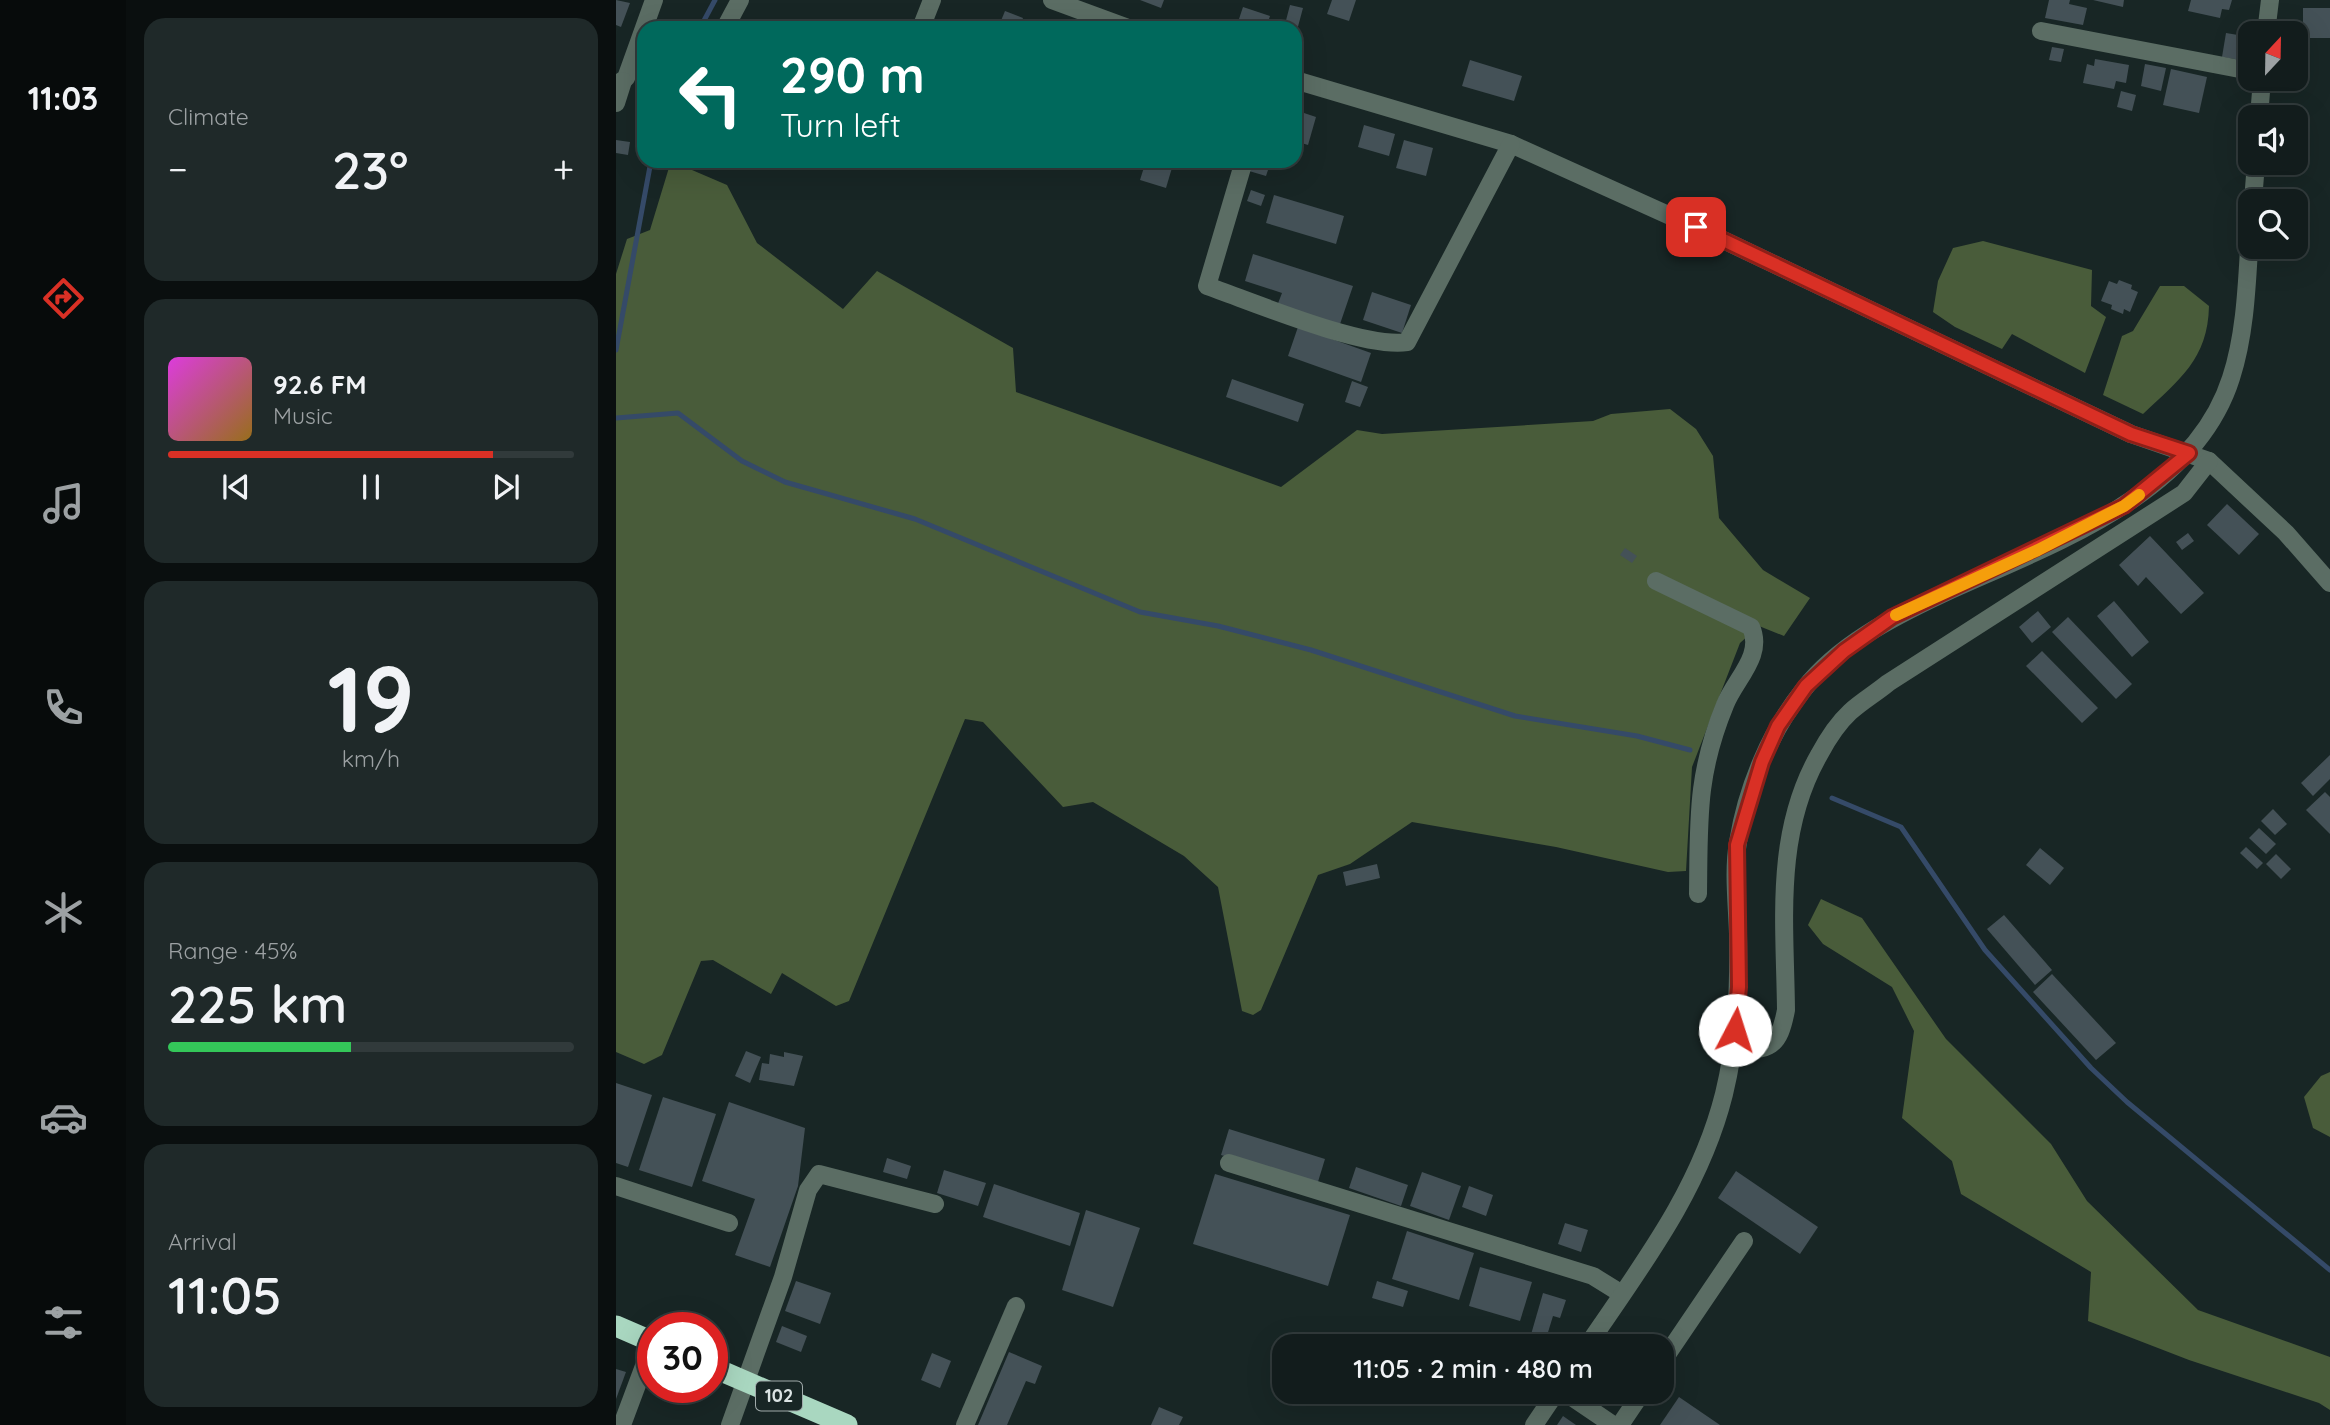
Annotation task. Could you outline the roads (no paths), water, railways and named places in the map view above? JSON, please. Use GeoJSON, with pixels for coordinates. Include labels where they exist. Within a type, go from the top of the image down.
{"type":"FeatureCollection","features":[{"type":"Feature","properties":{"kind":"highway"},"geometry":{"type":"LineString","coordinates":[[616,1326],[637,1335]]}},
{"type":"Feature","properties":{"kind":"highway","name":"102"},"geometry":{"type":"LineString","coordinates":[[728,1374],[847,1425]]}},
{"type":"Feature","properties":{"kind":"street"},"geometry":{"type":"LineString","coordinates":[[646,21],[654,0]]}},
{"type":"Feature","properties":{"kind":"street"},"geometry":{"type":"LineString","coordinates":[[729,21],[740,0]]}},
{"type":"Feature","properties":{"kind":"street"},"geometry":{"type":"LineString","coordinates":[[924,21],[932,0]]}},
{"type":"Feature","properties":{"kind":"street"},"geometry":{"type":"LineString","coordinates":[[1052,0],[1077,5],[1107,21]]}},
{"type":"Feature","properties":{"kind":"street"},"geometry":{"type":"LineString","coordinates":[[2267,21],[2270,0]]}},
{"type":"Feature","properties":{"kind":"street"},"geometry":{"type":"LineString","coordinates":[[2041,31],[2238,69]]}},
{"type":"Feature","properties":{"kind":"street"},"geometry":{"type":"LineString","coordinates":[[616,103],[619,83],[626,78],[637,47]]}},
{"type":"Feature","properties":{"kind":"street"},"geometry":{"type":"LineString","coordinates":[[1302,82],[1511,144],[1719,238],[2131,434],[2209,461],[2286,533],[2330,583]]}},
{"type":"Feature","properties":{"kind":"street"},"geometry":{"type":"LineString","coordinates":[[1242,168],[1207,286],[1353,336],[1392,344],[1407,342],[1511,144]]}},
{"type":"Feature","properties":{"kind":"street"},"geometry":{"type":"LineString","coordinates":[[1595,1334],[1691,1187],[1713,1133],[1733,1048],[1739,987],[1737,845],[1762,762],[1778,726],[1806,686],[1844,651],[1892,617],[2124,506],[2189,453],[2220,407],[2232,377],[2241,332],[2248,259]]}},
{"type":"Feature","properties":{"kind":"street"},"geometry":{"type":"LineString","coordinates":[[1733,1048],[1758,1051],[1776,1042],[1782,1031],[1786,1010],[1786,853],[1793,816],[1810,771],[1836,729],[1849,713],[1888,683],[2184,493],[2209,461]]}},
{"type":"Feature","properties":{"kind":"street"},"geometry":{"type":"LineString","coordinates":[[1656,581],[1751,628],[1756,639],[1754,654],[1726,702],[1702,780],[1697,817],[1698,894]]}},
{"type":"Feature","properties":{"kind":"street"},"geometry":{"type":"LineString","coordinates":[[1229,1163],[1593,1276],[1622,1294]]}},
{"type":"Feature","properties":{"kind":"street"},"geometry":{"type":"LineString","coordinates":[[730,1425],[783,1277],[808,1190],[819,1174],[935,1204]]}},
{"type":"Feature","properties":{"kind":"street"},"geometry":{"type":"LineString","coordinates":[[616,1186],[729,1223]]}},
{"type":"Feature","properties":{"kind":"street"},"geometry":{"type":"LineString","coordinates":[[1674,1344],[1744,1241]]}},
{"type":"Feature","properties":{"kind":"street"},"geometry":{"type":"LineString","coordinates":[[965,1425],[1016,1306]]}},
{"type":"Feature","properties":{"kind":"street"},"geometry":{"type":"LineString","coordinates":[[622,1425],[637,1385]]}},
{"type":"Feature","properties":{"kind":"street"},"geometry":{"type":"LineString","coordinates":[[1534,1425],[1548,1404]]}},
{"type":"Feature","properties":{"kind":"street"},"geometry":{"type":"LineString","coordinates":[[1582,1404],[1613,1425]]}},
{"type":"Feature","properties":{"kind":"street"},"geometry":{"type":"LineString","coordinates":[[1620,1425],[1634,1404]]}},
{"type":"Feature","properties":{"kind":"waterway"},"geometry":{"type":"LineString","coordinates":[[704,21],[715,0]]}},
{"type":"Feature","properties":{"kind":"waterway"},"geometry":{"type":"LineString","coordinates":[[616,350],[650,168]]}},
{"type":"Feature","properties":{"kind":"waterway"},"geometry":{"type":"LineString","coordinates":[[616,418],[678,413],[742,461],[785,482],[915,519],[1140,612],[1218,626],[1311,650],[1515,716],[1637,736],[1690,750]]}},
{"type":"Feature","properties":{"kind":"waterway"},"geometry":{"type":"LineString","coordinates":[[1832,798],[1901,827],[1985,950],[2091,1068],[2127,1102],[2330,1270]]}}]}
